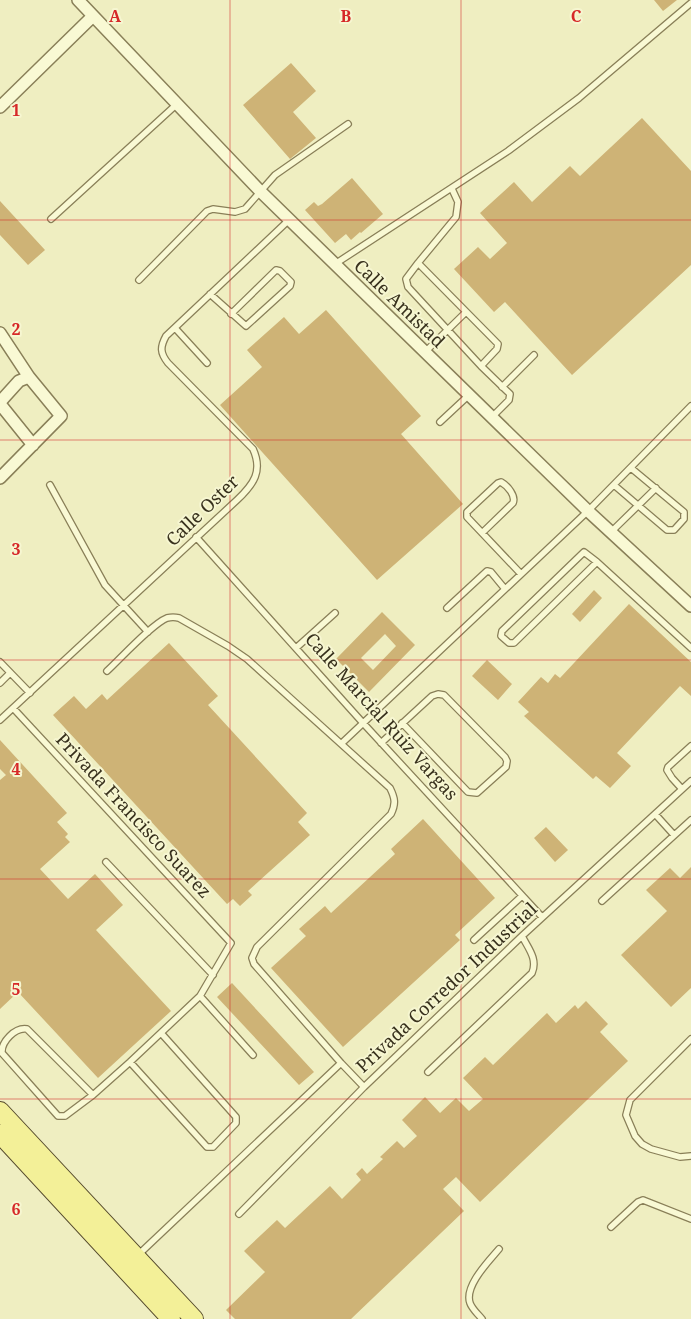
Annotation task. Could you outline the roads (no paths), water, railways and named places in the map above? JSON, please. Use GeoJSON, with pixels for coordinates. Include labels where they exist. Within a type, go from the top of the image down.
{"type":"FeatureCollection","features":[{"type":"Feature","properties":{"kind":"main road"},"geometry":{"type":"LineString","coordinates":[[0,1111],[131,1262],[171,1319]]}},
{"type":"Feature","properties":{"kind":"main road"},"geometry":{"type":"LineString","coordinates":[[0,1134],[131,1262],[194,1319]]}},
{"type":"Feature","properties":{"kind":"street","name":"Calle Amistad"},"geometry":{"type":"LineString","coordinates":[[78,0],[260,191],[588,511],[691,606]]}},
{"type":"Feature","properties":{"kind":"street"},"geometry":{"type":"LineString","coordinates":[[0,107],[92,16]]}},
{"type":"Feature","properties":{"kind":"street"},"geometry":{"type":"LineString","coordinates":[[0,333],[30,377],[60,413],[59,418],[0,478]]}},
{"type":"Feature","properties":{"kind":"street"},"geometry":{"type":"LineString","coordinates":[[30,377],[19,381],[0,403],[32,445]]}},
{"type":"Feature","properties":{"kind":"lane"},"geometry":{"type":"LineString","coordinates":[[335,264],[508,151],[579,98],[691,4]]}},
{"type":"Feature","properties":{"kind":"lane"},"geometry":{"type":"LineString","coordinates":[[51,219],[178,104]]}},
{"type":"Feature","properties":{"kind":"lane"},"geometry":{"type":"LineString","coordinates":[[139,280],[207,211],[213,209],[240,211],[245,209],[275,175],[348,124]]}},
{"type":"Feature","properties":{"kind":"lane"},"geometry":{"type":"LineString","coordinates":[[452,189],[459,208],[456,216],[408,275],[406,283],[481,366],[510,394],[510,397],[492,417]]}},
{"type":"Feature","properties":{"kind":"lane","name":"Calle Oster"},"geometry":{"type":"LineString","coordinates":[[0,720],[246,492],[256,475],[258,466],[253,449],[247,441],[163,357],[161,350],[163,342],[175,328],[290,220]]}},
{"type":"Feature","properties":{"kind":"lane"},"geometry":{"type":"LineString","coordinates":[[418,263],[498,344],[497,349],[481,366]]}},
{"type":"Feature","properties":{"kind":"lane"},"geometry":{"type":"LineString","coordinates":[[210,294],[231,314],[243,325],[248,326],[290,286],[291,282],[280,271],[276,270],[231,314]]}},
{"type":"Feature","properties":{"kind":"lane"},"geometry":{"type":"LineString","coordinates":[[425,352],[466,312]]}},
{"type":"Feature","properties":{"kind":"lane"},"geometry":{"type":"LineString","coordinates":[[175,328],[207,363]]}},
{"type":"Feature","properties":{"kind":"lane"},"geometry":{"type":"LineString","coordinates":[[502,387],[534,355]]}},
{"type":"Feature","properties":{"kind":"lane"},"geometry":{"type":"LineString","coordinates":[[440,422],[469,395]]}},
{"type":"Feature","properties":{"kind":"lane"},"geometry":{"type":"LineString","coordinates":[[342,743],[588,511],[691,406]]}},
{"type":"Feature","properties":{"kind":"lane"},"geometry":{"type":"LineString","coordinates":[[614,485],[666,530],[674,530],[684,519],[684,512],[631,468]]}},
{"type":"Feature","properties":{"kind":"lane"},"geometry":{"type":"LineString","coordinates":[[482,533],[513,503],[514,496],[501,482],[467,512],[467,517],[482,533],[522,574]]}},
{"type":"Feature","properties":{"kind":"lane"},"geometry":{"type":"LineString","coordinates":[[50,486],[105,585],[148,632]]}},
{"type":"Feature","properties":{"kind":"lane"},"geometry":{"type":"LineString","coordinates":[[611,532],[656,488]]}},
{"type":"Feature","properties":{"kind":"lane","name":"Calle Marcial Ruiz Vargas"},"geometry":{"type":"LineString","coordinates":[[196,537],[381,743],[542,917]]}},
{"type":"Feature","properties":{"kind":"lane"},"geometry":{"type":"LineString","coordinates":[[597,562],[514,643],[509,643],[501,636],[502,631],[581,553],[587,554],[597,562],[691,648]]}},
{"type":"Feature","properties":{"kind":"lane"},"geometry":{"type":"LineString","coordinates":[[447,608],[487,571],[491,572],[505,589]]}},
{"type":"Feature","properties":{"kind":"lane"},"geometry":{"type":"LineString","coordinates":[[296,648],[335,612]]}},
{"type":"Feature","properties":{"kind":"lane"},"geometry":{"type":"LineString","coordinates":[[107,671],[148,632],[165,619],[171,617],[179,618],[238,652],[342,743],[390,788],[395,806],[391,814],[257,947],[252,958],[254,964],[341,1063]]}},
{"type":"Feature","properties":{"kind":"lane"},"geometry":{"type":"LineString","coordinates":[[0,662],[30,692]]}},
{"type":"Feature","properties":{"kind":"lane"},"geometry":{"type":"LineString","coordinates":[[0,683],[10,673]]}},
{"type":"Feature","properties":{"kind":"lane"},"geometry":{"type":"LineString","coordinates":[[381,743],[402,723],[432,696],[444,695],[505,756],[507,761],[506,767],[477,793],[468,792],[402,723]]}},
{"type":"Feature","properties":{"kind":"lane","name":"Privada Francisco Suarez"},"geometry":{"type":"LineString","coordinates":[[14,708],[231,943],[214,976]]}},
{"type":"Feature","properties":{"kind":"lane"},"geometry":{"type":"LineString","coordinates":[[682,789],[667,770],[691,746]]}},
{"type":"Feature","properties":{"kind":"lane","name":"Privada Corredor Industrial"},"geometry":{"type":"LineString","coordinates":[[131,1262],[341,1063],[364,1087],[542,917],[691,780]]}},
{"type":"Feature","properties":{"kind":"lane"},"geometry":{"type":"LineString","coordinates":[[655,814],[674,835]]}},
{"type":"Feature","properties":{"kind":"lane"},"geometry":{"type":"LineString","coordinates":[[602,901],[691,820]]}},
{"type":"Feature","properties":{"kind":"lane"},"geometry":{"type":"LineString","coordinates":[[93,1095],[27,1029],[20,1028],[2,1045],[2,1053],[58,1116],[65,1116],[93,1095],[161,1033],[200,996],[214,976],[106,862]]}},
{"type":"Feature","properties":{"kind":"lane"},"geometry":{"type":"LineString","coordinates":[[474,940],[522,896]]}},
{"type":"Feature","properties":{"kind":"lane"},"geometry":{"type":"LineString","coordinates":[[428,1072],[532,973],[535,966],[534,960],[522,936]]}},
{"type":"Feature","properties":{"kind":"lane"},"geometry":{"type":"LineString","coordinates":[[200,996],[253,1055]]}},
{"type":"Feature","properties":{"kind":"lane"},"geometry":{"type":"LineString","coordinates":[[130,1062],[207,1147],[213,1147],[236,1123],[236,1117],[161,1033]]}},
{"type":"Feature","properties":{"kind":"lane"},"geometry":{"type":"LineString","coordinates":[[691,1039],[630,1100],[626,1115],[635,1136],[642,1144],[651,1149],[680,1157],[691,1156]]}},
{"type":"Feature","properties":{"kind":"lane"},"geometry":{"type":"LineString","coordinates":[[239,1214],[364,1087]]}},
{"type":"Feature","properties":{"kind":"lane"},"geometry":{"type":"LineString","coordinates":[[611,1228],[638,1202],[643,1200],[691,1220]]}},
{"type":"Feature","properties":{"kind":"lane"},"geometry":{"type":"LineString","coordinates":[[482,1319],[472,1307],[469,1300],[470,1292],[478,1274],[499,1249]]}}]}
